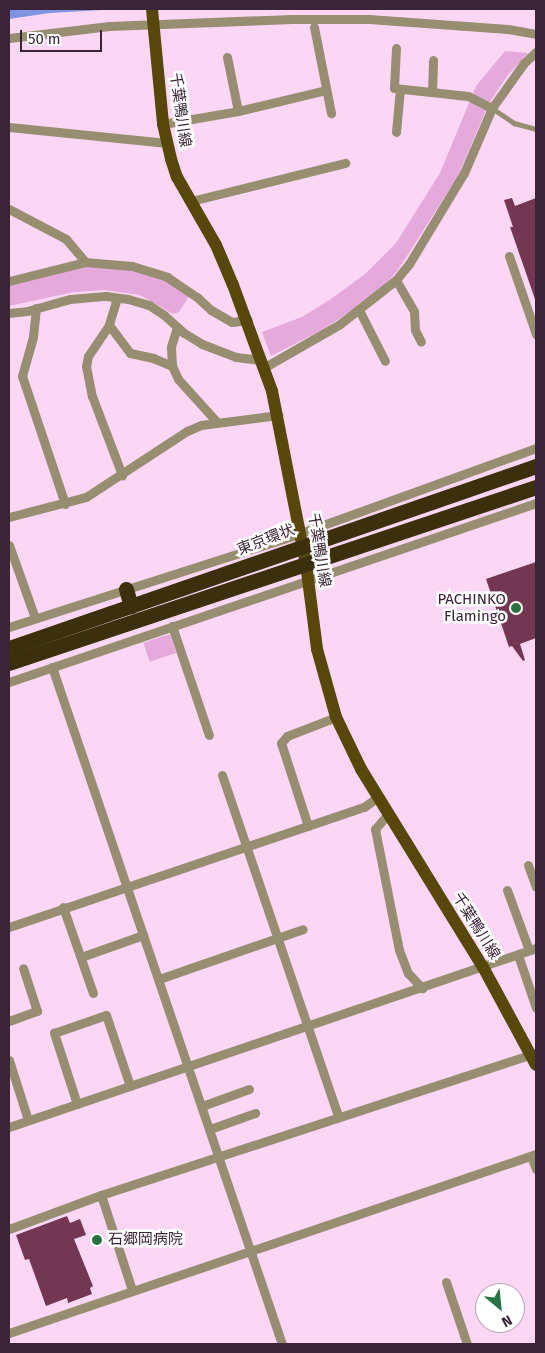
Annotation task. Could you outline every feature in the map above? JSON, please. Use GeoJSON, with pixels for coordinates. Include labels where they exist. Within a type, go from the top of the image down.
{"type":"FeatureCollection","features":[{"type":"Feature","properties":{"kind":"highway","name":"東京環状"},"geometry":{"type":"LineString","coordinates":[[9,648],[131,606],[301,539],[536,466]]}},
{"type":"Feature","properties":{"kind":"highway"},"geometry":{"type":"LineString","coordinates":[[9,663],[536,487]]}},
{"type":"Feature","properties":{"kind":"highway"},"geometry":{"type":"LineString","coordinates":[[126,589],[131,606]]}},
{"type":"Feature","properties":{"kind":"main road","name":"千葉鴨川線"},"geometry":{"type":"LineString","coordinates":[[153,18],[163,124],[167,143],[178,176],[216,245],[248,320],[278,415],[306,564],[317,649],[336,717],[361,768],[483,967],[535,1058]]}},
{"type":"Feature","properties":{"kind":"street"},"geometry":{"type":"LineString","coordinates":[[9,38],[109,26],[153,18],[369,19],[508,29],[536,34]]}},
{"type":"Feature","properties":{"kind":"street"},"geometry":{"type":"LineString","coordinates":[[314,28],[331,113]]}},
{"type":"Feature","properties":{"kind":"street"},"geometry":{"type":"LineString","coordinates":[[396,48],[394,88],[468,96],[492,108]]}},
{"type":"Feature","properties":{"kind":"street"},"geometry":{"type":"LineString","coordinates":[[9,313],[70,299],[106,296],[117,298],[149,306],[184,333],[202,344],[236,357],[263,363],[317,339],[359,310],[396,280],[409,264],[464,173],[492,108],[524,63],[536,52]]}},
{"type":"Feature","properties":{"kind":"street"},"geometry":{"type":"LineString","coordinates":[[228,57],[238,111]]}},
{"type":"Feature","properties":{"kind":"street"},"geometry":{"type":"LineString","coordinates":[[432,92],[434,60]]}},
{"type":"Feature","properties":{"kind":"street"},"geometry":{"type":"LineString","coordinates":[[396,132],[400,89]]}},
{"type":"Feature","properties":{"kind":"street"},"geometry":{"type":"LineString","coordinates":[[163,124],[238,111],[326,90]]}},
{"type":"Feature","properties":{"kind":"street"},"geometry":{"type":"LineString","coordinates":[[9,127],[167,143]]}},
{"type":"Feature","properties":{"kind":"street"},"geometry":{"type":"LineString","coordinates":[[191,201],[345,163]]}},
{"type":"Feature","properties":{"kind":"street"},"geometry":{"type":"LineString","coordinates":[[9,209],[66,239],[85,262]]}},
{"type":"Feature","properties":{"kind":"street"},"geometry":{"type":"LineString","coordinates":[[510,256],[536,334]]}},
{"type":"Feature","properties":{"kind":"street"},"geometry":{"type":"LineString","coordinates":[[9,281],[85,262],[107,262],[132,266],[167,278],[197,297],[211,310],[232,322],[248,320]]}},
{"type":"Feature","properties":{"kind":"street"},"geometry":{"type":"LineString","coordinates":[[396,280],[414,311],[415,330],[421,342]]}},
{"type":"Feature","properties":{"kind":"street"},"geometry":{"type":"LineString","coordinates":[[117,298],[109,325],[88,356],[86,366],[92,396],[122,475]]}},
{"type":"Feature","properties":{"kind":"street"},"geometry":{"type":"LineString","coordinates":[[36,308],[33,337],[22,376],[65,504]]}},
{"type":"Feature","properties":{"kind":"street"},"geometry":{"type":"LineString","coordinates":[[359,310],[385,360]]}},
{"type":"Feature","properties":{"kind":"street"},"geometry":{"type":"LineString","coordinates":[[109,325],[130,353],[153,358],[172,366]]}},
{"type":"Feature","properties":{"kind":"street"},"geometry":{"type":"LineString","coordinates":[[177,327],[171,347],[172,366],[178,379],[216,421]]}},
{"type":"Feature","properties":{"kind":"street"},"geometry":{"type":"LineString","coordinates":[[9,517],[86,497],[187,431],[216,421],[278,415]]}},
{"type":"Feature","properties":{"kind":"street"},"geometry":{"type":"LineString","coordinates":[[9,627],[126,589],[301,539],[334,521],[536,448]]}},
{"type":"Feature","properties":{"kind":"street"},"geometry":{"type":"LineString","coordinates":[[9,682],[536,503]]}},
{"type":"Feature","properties":{"kind":"street"},"geometry":{"type":"LineString","coordinates":[[9,545],[35,618]]}},
{"type":"Feature","properties":{"kind":"street"},"geometry":{"type":"LineString","coordinates":[[172,626],[209,735]]}},
{"type":"Feature","properties":{"kind":"street"},"geometry":{"type":"LineString","coordinates":[[52,668],[160,979],[282,1344]]}},
{"type":"Feature","properties":{"kind":"street"},"geometry":{"type":"LineString","coordinates":[[308,826],[281,742],[287,736],[336,717]]}},
{"type":"Feature","properties":{"kind":"street"},"geometry":{"type":"LineString","coordinates":[[222,775],[276,940],[308,1026],[338,1116]]}},
{"type":"Feature","properties":{"kind":"street"},"geometry":{"type":"LineString","coordinates":[[9,927],[364,807],[378,797]]}},
{"type":"Feature","properties":{"kind":"street"},"geometry":{"type":"LineString","coordinates":[[388,814],[375,830],[399,950],[408,973],[422,988]]}},
{"type":"Feature","properties":{"kind":"street"},"geometry":{"type":"LineString","coordinates":[[528,865],[536,887]]}},
{"type":"Feature","properties":{"kind":"street"},"geometry":{"type":"LineString","coordinates":[[9,1127],[533,949],[506,890]]}},
{"type":"Feature","properties":{"kind":"street"},"geometry":{"type":"LineString","coordinates":[[63,908],[92,992]]}},
{"type":"Feature","properties":{"kind":"street"},"geometry":{"type":"LineString","coordinates":[[160,979],[303,929]]}},
{"type":"Feature","properties":{"kind":"street"},"geometry":{"type":"LineString","coordinates":[[81,957],[144,935]]}},
{"type":"Feature","properties":{"kind":"street"},"geometry":{"type":"LineString","coordinates":[[518,955],[536,1008]]}},
{"type":"Feature","properties":{"kind":"street"},"geometry":{"type":"LineString","coordinates":[[9,1021],[37,1011],[23,968]]}},
{"type":"Feature","properties":{"kind":"street"},"geometry":{"type":"LineString","coordinates":[[77,1104],[54,1033],[106,1015],[130,1086]]}},
{"type":"Feature","properties":{"kind":"street"},"geometry":{"type":"LineString","coordinates":[[9,1228],[101,1195],[338,1116],[535,1058]]}},
{"type":"Feature","properties":{"kind":"street"},"geometry":{"type":"LineString","coordinates":[[9,1060],[28,1120]]}},
{"type":"Feature","properties":{"kind":"street"},"geometry":{"type":"LineString","coordinates":[[202,1106],[249,1089]]}},
{"type":"Feature","properties":{"kind":"street"},"geometry":{"type":"LineString","coordinates":[[210,1129],[255,1113]]}},
{"type":"Feature","properties":{"kind":"street"},"geometry":{"type":"LineString","coordinates":[[9,1333],[534,1155],[536,1169]]}},
{"type":"Feature","properties":{"kind":"street"},"geometry":{"type":"LineString","coordinates":[[101,1195],[132,1290]]}},
{"type":"Feature","properties":{"kind":"street"},"geometry":{"type":"LineString","coordinates":[[446,1282],[467,1344]]}},
{"type":"Feature","properties":{"kind":"lane"},"geometry":{"type":"LineString","coordinates":[[492,108],[514,123],[536,129]]}},
{"type":"Feature","properties":{"kind":"shaded area"},"geometry":{"type":"Polygon","coordinates":[[[505,51],[528,53],[508,75],[489,103],[458,176],[398,270],[384,286],[355,309],[320,331],[271,356],[262,332],[302,317],[331,299],[365,274],[396,243],[440,173],[476,86],[505,51]]]}},
{"type":"Feature","properties":{"kind":"shaded area"},"geometry":{"type":"Polygon","coordinates":[[[91,263],[123,267],[162,278],[189,296],[179,312],[173,314],[140,295],[105,290],[74,292],[9,306],[9,283],[30,281],[53,272],[91,263]]]}},
{"type":"Feature","properties":{"kind":"shaded area"},"geometry":{"type":"Polygon","coordinates":[[[170,634],[176,653],[150,662],[143,643],[170,634]]]}},
{"type":"Feature","properties":{"kind":"water"},"geometry":{"type":"Polygon","coordinates":[[[9,9],[120,9],[50,13],[9,19],[9,9]]]}},
{"type":"Feature","properties":{"kind":"building"},"geometry":{"type":"Polygon","coordinates":[[[512,198],[515,206],[536,198],[536,302],[510,227],[513,227],[504,200],[512,198]]]}},
{"type":"Feature","properties":{"kind":"building","name":"PACHINKO Flamingo"},"geometry":{"type":"Polygon","coordinates":[[[536,562],[536,638],[520,644],[525,660],[523,661],[512,646],[509,647],[486,579],[536,562]]]}},
{"type":"Feature","properties":{"kind":"building"},"geometry":{"type":"Polygon","coordinates":[[[67,1216],[70,1223],[80,1219],[86,1235],[74,1239],[93,1286],[90,1288],[92,1294],[68,1303],[67,1298],[46,1306],[29,1259],[25,1260],[16,1235],[67,1216]]]}},
{"type":"Feature","properties":{"kind":"place","name":"PACHINKO Flamingo"},"geometry":{"type":"Point","coordinates":[516,608]}},
{"type":"Feature","properties":{"kind":"place","name":"石郷岡病院"},"geometry":{"type":"Point","coordinates":[97,1240]}}]}
